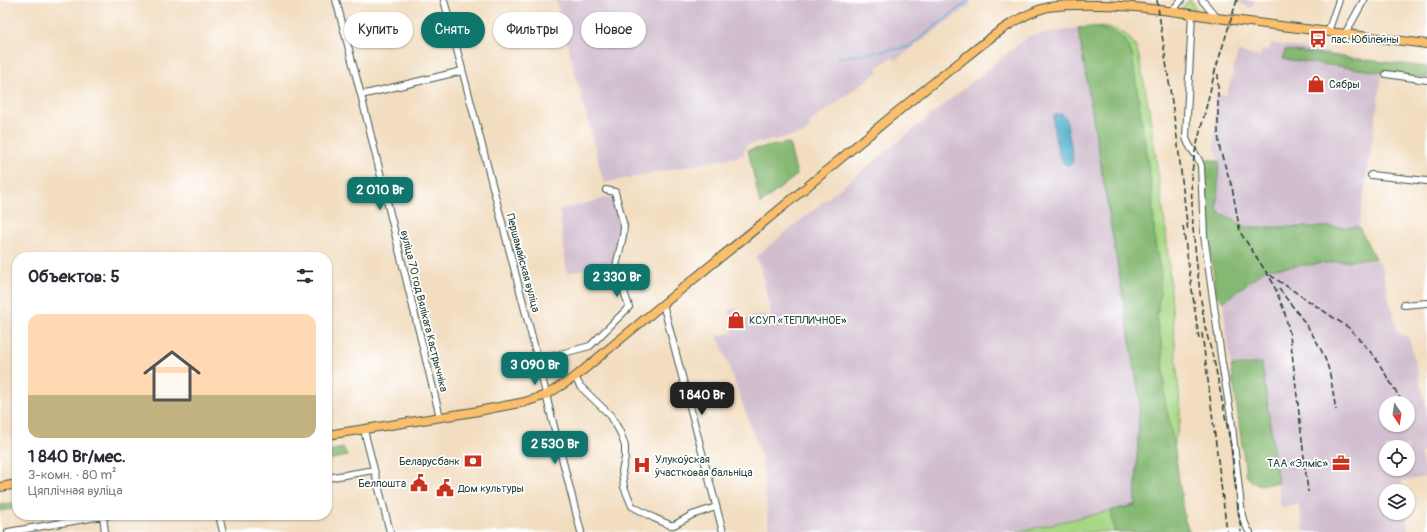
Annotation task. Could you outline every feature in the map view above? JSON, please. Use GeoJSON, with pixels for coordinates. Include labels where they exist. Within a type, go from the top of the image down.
{"type":"FeatureCollection","features":[{"type":"Feature","properties":{"kind":"main road"},"geometry":{"type":"LineString","coordinates":[[332,435],[525,402],[546,395],[575,377],[910,101],[983,44],[1032,12],[1068,2],[1129,4],[1174,9],[1192,14],[1217,18],[1427,44]]}},
{"type":"Feature","properties":{"kind":"main road"},"geometry":{"type":"LineString","coordinates":[[0,487],[12,485]]}},
{"type":"Feature","properties":{"kind":"street","name":"вуліца 70 год Вялікага Кастрычніка"},"geometry":{"type":"LineString","coordinates":[[336,0],[361,95],[440,417]]}},
{"type":"Feature","properties":{"kind":"street","name":"Першамайская вуліца"},"geometry":{"type":"LineString","coordinates":[[444,0],[538,360],[581,532]]}},
{"type":"Feature","properties":{"kind":"street"},"geometry":{"type":"LineString","coordinates":[[1174,9],[1181,0]]}},
{"type":"Feature","properties":{"kind":"street"},"geometry":{"type":"LineString","coordinates":[[1202,0],[1217,18]]}},
{"type":"Feature","properties":{"kind":"street"},"geometry":{"type":"LineString","coordinates":[[1328,32],[1339,0]]}},
{"type":"Feature","properties":{"kind":"street"},"geometry":{"type":"LineString","coordinates":[[1345,34],[1364,0]]}},
{"type":"Feature","properties":{"kind":"street"},"geometry":{"type":"LineString","coordinates":[[1192,14],[1186,137],[1190,148],[1195,152],[1200,160],[1201,166],[1204,235],[1231,417],[1242,516],[1250,532]]}},
{"type":"Feature","properties":{"kind":"street"},"geometry":{"type":"LineString","coordinates":[[361,95],[462,71]]}},
{"type":"Feature","properties":{"kind":"street"},"geometry":{"type":"LineString","coordinates":[[1386,74],[1427,80]]}},
{"type":"Feature","properties":{"kind":"street"},"geometry":{"type":"LineString","coordinates":[[1371,175],[1427,181]]}},
{"type":"Feature","properties":{"kind":"street"},"geometry":{"type":"LineString","coordinates":[[538,360],[590,346],[629,307],[616,266],[624,226],[615,192],[606,190]]}},
{"type":"Feature","properties":{"kind":"street"},"geometry":{"type":"LineString","coordinates":[[1404,305],[1427,303]]}},
{"type":"Feature","properties":{"kind":"street"},"geometry":{"type":"LineString","coordinates":[[663,304],[723,532]]}},
{"type":"Feature","properties":{"kind":"street"},"geometry":{"type":"LineString","coordinates":[[575,377],[580,386],[611,416],[620,432],[625,446],[625,458],[622,471],[624,487],[632,506],[670,525],[674,525],[696,513],[716,507]]}},
{"type":"Feature","properties":{"kind":"street"},"geometry":{"type":"LineString","coordinates":[[364,430],[390,532]]}},
{"type":"Feature","properties":{"kind":"street"},"geometry":{"type":"LineString","coordinates":[[332,477],[374,470]]}},
{"type":"Feature","properties":{"kind":"street"},"geometry":{"type":"LineString","coordinates":[[8,532],[82,520]]}},
{"type":"Feature","properties":{"kind":"street"},"geometry":{"type":"LineString","coordinates":[[105,532],[106,520]]}},
{"type":"Feature","properties":{"kind":"street"},"geometry":{"type":"LineString","coordinates":[[220,520],[223,532]]}},
{"type":"Feature","properties":{"kind":"shaded area"},"geometry":{"type":"Polygon","coordinates":[[[556,0],[971,0],[969,1],[971,4],[896,60],[892,57],[876,68],[878,72],[809,123],[811,126],[804,134],[746,145],[744,155],[604,183],[569,48],[573,48],[573,12],[559,12],[556,0]]]}},
{"type":"Feature","properties":{"kind":"shaded area"},"geometry":{"type":"Polygon","coordinates":[[[1234,0],[1256,0],[1251,8],[1234,0]]]}},
{"type":"Feature","properties":{"kind":"shaded area"},"geometry":{"type":"Polygon","coordinates":[[[1078,28],[1140,399],[1135,505],[1017,532],[769,532],[762,458],[718,336],[733,332],[729,310],[738,308],[741,319],[766,314],[767,322],[772,321],[761,267],[755,257],[1029,36],[1078,28]]]}},
{"type":"Feature","properties":{"kind":"shaded area"},"geometry":{"type":"Polygon","coordinates":[[[1271,43],[1384,63],[1359,227],[1247,227],[1217,211],[1219,161],[1215,148],[1215,95],[1227,95],[1238,52],[1259,57],[1262,50],[1268,51],[1271,43]]]}},
{"type":"Feature","properties":{"kind":"shaded area"},"geometry":{"type":"Polygon","coordinates":[[[610,197],[615,202],[621,231],[615,262],[567,273],[559,210],[610,197]]]}},
{"type":"Feature","properties":{"kind":"shaded area"},"geometry":{"type":"Polygon","coordinates":[[[1375,258],[1381,265],[1397,331],[1409,338],[1427,410],[1427,451],[1420,453],[1427,477],[1402,481],[1402,484],[1379,484],[1379,520],[1407,520],[1408,532],[1304,532],[1299,504],[1281,508],[1262,363],[1231,366],[1223,302],[1265,269],[1375,258]]]}},
{"type":"Feature","properties":{"kind":"green space"},"geometry":{"type":"Polygon","coordinates":[[[1189,0],[1191,0],[1197,11],[1181,9],[1189,0]]]}},
{"type":"Feature","properties":{"kind":"green space"},"geometry":{"type":"Polygon","coordinates":[[[1091,27],[1117,34],[1126,42],[1132,55],[1152,192],[1155,243],[1161,274],[1157,323],[1162,345],[1165,401],[1174,444],[1184,518],[1188,532],[1114,532],[1111,511],[1135,505],[1140,399],[1078,28],[1091,27]]]}},
{"type":"Feature","properties":{"kind":"green space"},"geometry":{"type":"Polygon","coordinates":[[[1099,27],[1113,29],[1123,33],[1132,41],[1138,53],[1149,108],[1166,231],[1180,405],[1180,422],[1174,444],[1184,518],[1190,532],[1017,532],[1135,505],[1140,399],[1078,28],[1099,27]]]}},
{"type":"Feature","properties":{"kind":"green space"},"geometry":{"type":"Polygon","coordinates":[[[1285,50],[1427,67],[1427,78],[1283,59],[1285,50]]]}},
{"type":"Feature","properties":{"kind":"green space"},"geometry":{"type":"Polygon","coordinates":[[[789,143],[797,175],[760,204],[748,150],[789,143]]]}},
{"type":"Feature","properties":{"kind":"green space"},"geometry":{"type":"Polygon","coordinates":[[[1206,159],[1219,161],[1217,211],[1247,227],[1359,227],[1375,258],[1266,269],[1223,302],[1216,293],[1208,233],[1206,159]]]}},
{"type":"Feature","properties":{"kind":"green space"},"geometry":{"type":"Polygon","coordinates":[[[1262,363],[1278,483],[1264,485],[1252,482],[1246,474],[1231,366],[1262,363]]]}},
{"type":"Feature","properties":{"kind":"green space"},"geometry":{"type":"Polygon","coordinates":[[[344,448],[347,456],[332,459],[332,450],[344,448]]]}},
{"type":"Feature","properties":{"kind":"green space"},"geometry":{"type":"Polygon","coordinates":[[[12,503],[12,509],[0,511],[0,505],[12,503]]]}},
{"type":"Feature","properties":{"kind":"water"},"geometry":{"type":"Polygon","coordinates":[[[1062,114],[1066,118],[1073,158],[1072,163],[1069,165],[1064,164],[1059,155],[1053,126],[1054,116],[1062,114]]]}},
{"type":"Feature","properties":{"kind":"waterway"},"geometry":{"type":"LineString","coordinates":[[837,58],[909,47],[969,0]]}},
{"type":"Feature","properties":{"kind":"railway"},"geometry":{"type":"LineString","coordinates":[[1157,0],[1177,137],[1188,232]]}},
{"type":"Feature","properties":{"kind":"railway"},"geometry":{"type":"LineString","coordinates":[[1237,0],[1215,71],[1195,152],[1191,179],[1193,229],[1200,293],[1205,327],[1215,365],[1232,451],[1241,532]]}},
{"type":"Feature","properties":{"kind":"railway"},"geometry":{"type":"LineString","coordinates":[[1218,74],[1218,133],[1220,150],[1232,187],[1240,232],[1272,281],[1284,310],[1290,335],[1308,492]]}},
{"type":"Feature","properties":{"kind":"railway"},"geometry":{"type":"LineString","coordinates":[[1183,226],[1199,339]]}},
{"type":"Feature","properties":{"kind":"railway"},"geometry":{"type":"LineString","coordinates":[[1270,275],[1349,328],[1375,357],[1399,396]]}},
{"type":"Feature","properties":{"kind":"railway"},"geometry":{"type":"LineString","coordinates":[[1279,289],[1306,325],[1323,354],[1330,375],[1336,410]]}},
{"type":"Feature","properties":{"kind":"railway"},"geometry":{"type":"LineString","coordinates":[[1202,333],[1227,532]]}},
{"type":"Feature","properties":{"kind":"place","name":"пас. Юбілейны"},"geometry":{"type":"Point","coordinates":[1318,39]}},
{"type":"Feature","properties":{"kind":"place","name":"Сябры"},"geometry":{"type":"Point","coordinates":[1316,84]}},
{"type":"Feature","properties":{"kind":"place","name":"КСУП «ТЕПЛИЧНОЕ»"},"geometry":{"type":"Point","coordinates":[736,320]}},
{"type":"Feature","properties":{"kind":"place","name":"Беларусбанк"},"geometry":{"type":"Point","coordinates":[473,461]}},
{"type":"Feature","properties":{"kind":"place","name":"ТАА «Элміс»"},"geometry":{"type":"Point","coordinates":[1341,463]}},
{"type":"Feature","properties":{"kind":"place","name":"Улукоўская ўчастковая бальніца"},"geometry":{"type":"Point","coordinates":[642,465]}},
{"type":"Feature","properties":{"kind":"place","name":"Белпошта"},"geometry":{"type":"Point","coordinates":[419,483]}},
{"type":"Feature","properties":{"kind":"place","name":"Дом культуры"},"geometry":{"type":"Point","coordinates":[445,488]}}]}
